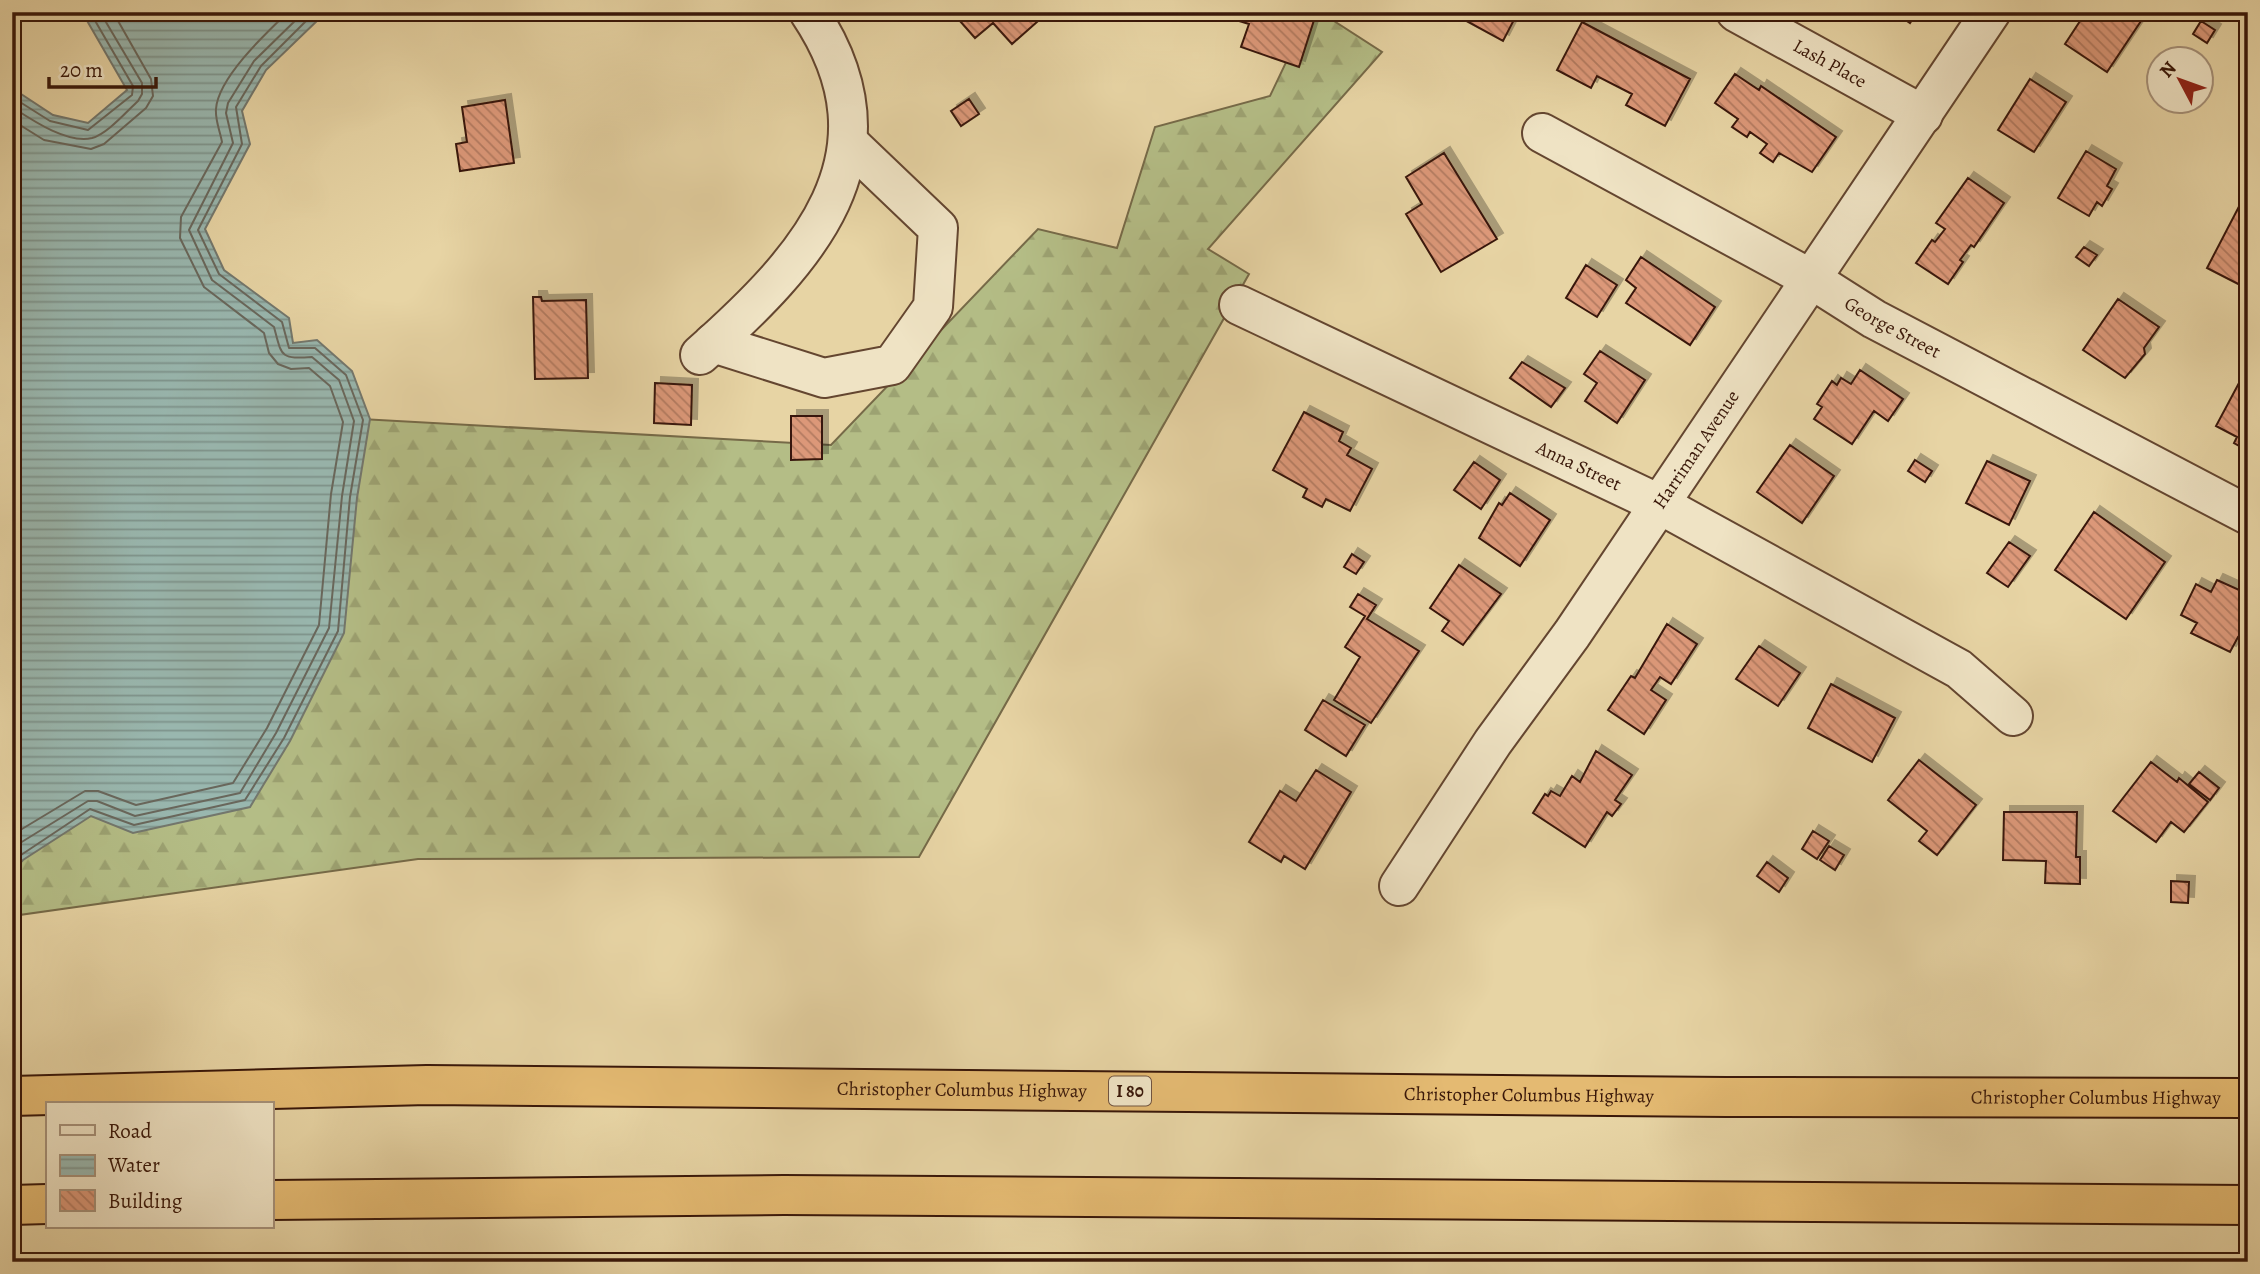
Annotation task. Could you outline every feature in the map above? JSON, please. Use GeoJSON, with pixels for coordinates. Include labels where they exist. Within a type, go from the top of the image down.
{"type":"FeatureCollection","features":[{"type":"Feature","properties":{"kind":"highway","name":"Christopher Columbus Highway"},"geometry":{"type":"LineString","coordinates":[[12,1096],[427,1085],[1726,1097],[2248,1098]]}},
{"type":"Feature","properties":{"kind":"highway"},"geometry":{"type":"LineString","coordinates":[[273,1200],[784,1195],[2248,1205]]}},
{"type":"Feature","properties":{"kind":"highway"},"geometry":{"type":"LineString","coordinates":[[12,1205],[46,1205]]}},
{"type":"Feature","properties":{"kind":"street"},"geometry":{"type":"LineString","coordinates":[[809,12],[830,42],[842,73],[848,106],[849,143],[844,171],[814,233],[755,305],[707,349],[824,378],[891,365],[933,307],[938,229],[849,143]]}},
{"type":"Feature","properties":{"kind":"street","name":"Lash Place"},"geometry":{"type":"LineString","coordinates":[[1736,12],[1923,115]]}},
{"type":"Feature","properties":{"kind":"street","name":"Harriman Avenue"},"geometry":{"type":"LineString","coordinates":[[1398,886],[1493,742],[1572,634],[1992,12]]}},
{"type":"Feature","properties":{"kind":"street","name":"George Street"},"geometry":{"type":"LineString","coordinates":[[1542,133],[1811,279],[1886,325],[2248,515]]}},
{"type":"Feature","properties":{"kind":"street","name":"Anna Street"},"geometry":{"type":"LineString","coordinates":[[1239,305],[1659,504],[1959,669],[2013,716]]}},
{"type":"Feature","properties":{"kind":"green space"},"geometry":{"type":"Polygon","coordinates":[[[1310,12],[1320,12],[1382,52],[1208,249],[1249,274],[919,857],[418,859],[12,916],[12,789],[307,416],[831,445],[1038,229],[1117,248],[1155,127],[1270,96],[1310,12]]]}},
{"type":"Feature","properties":{"kind":"water"},"geometry":{"type":"Polygon","coordinates":[[[82,12],[322,12],[322,16],[266,70],[242,111],[250,144],[205,229],[224,270],[289,318],[293,343],[317,340],[352,371],[370,419],[357,498],[344,633],[290,741],[250,807],[133,833],[91,816],[23,860],[12,872],[12,88],[53,115],[88,123],[127,90],[82,12]]]}},
{"type":"Feature","properties":{"kind":"building"},"geometry":{"type":"Polygon","coordinates":[[[952,12],[1046,14],[1012,44],[993,23],[975,38],[952,12]]]}},
{"type":"Feature","properties":{"kind":"building"},"geometry":{"type":"Polygon","coordinates":[[[1313,12],[1315,17],[1299,67],[1241,47],[1249,24],[1213,13],[1313,12]]]}},
{"type":"Feature","properties":{"kind":"building"},"geometry":{"type":"Polygon","coordinates":[[[1450,12],[1518,12],[1503,41],[1450,12]]]}},
{"type":"Feature","properties":{"kind":"building"},"geometry":{"type":"Polygon","coordinates":[[[1894,12],[1917,12],[1910,23],[1894,12]]]}},
{"type":"Feature","properties":{"kind":"building"},"geometry":{"type":"Polygon","coordinates":[[[2086,12],[2147,12],[2107,72],[2065,44],[2086,12]]]}},
{"type":"Feature","properties":{"kind":"building"},"geometry":{"type":"Polygon","coordinates":[[[2201,21],[2215,30],[2207,43],[2193,34],[2201,21]]]}},
{"type":"Feature","properties":{"kind":"building"},"geometry":{"type":"Polygon","coordinates":[[[1582,22],[1690,79],[1665,126],[1626,105],[1632,94],[1597,76],[1591,88],[1557,70],[1582,22]]]}},
{"type":"Feature","properties":{"kind":"building"},"geometry":{"type":"Polygon","coordinates":[[[1735,74],[1759,90],[1761,86],[1836,137],[1812,172],[1779,153],[1773,162],[1760,153],[1767,144],[1750,132],[1747,137],[1732,127],[1738,119],[1715,103],[1735,74]]]}},
{"type":"Feature","properties":{"kind":"building"},"geometry":{"type":"Polygon","coordinates":[[[2030,79],[2066,102],[2034,152],[1998,130],[2030,79]]]}},
{"type":"Feature","properties":{"kind":"building"},"geometry":{"type":"Polygon","coordinates":[[[969,99],[979,114],[961,126],[951,111],[969,99]]]}},
{"type":"Feature","properties":{"kind":"building"},"geometry":{"type":"Polygon","coordinates":[[[505,100],[514,163],[460,171],[456,144],[467,142],[462,107],[505,100]]]}},
{"type":"Feature","properties":{"kind":"building"},"geometry":{"type":"Polygon","coordinates":[[[2086,151],[2116,169],[2107,186],[2112,189],[2102,206],[2097,202],[2089,216],[2058,198],[2086,151]]]}},
{"type":"Feature","properties":{"kind":"building"},"geometry":{"type":"Polygon","coordinates":[[[1444,153],[1497,239],[1441,272],[1406,214],[1422,204],[1406,177],[1444,153]]]}},
{"type":"Feature","properties":{"kind":"building"},"geometry":{"type":"Polygon","coordinates":[[[1968,178],[2004,203],[1974,247],[1971,245],[1960,260],[1963,262],[1948,284],[1916,263],[1932,240],[1935,242],[1945,229],[1936,223],[1968,178]]]}},
{"type":"Feature","properties":{"kind":"building"},"geometry":{"type":"Polygon","coordinates":[[[2245,195],[2248,196],[2248,289],[2207,268],[2245,195]]]}},
{"type":"Feature","properties":{"kind":"building"},"geometry":{"type":"Polygon","coordinates":[[[2084,247],[2097,255],[2089,266],[2076,257],[2084,247]]]}},
{"type":"Feature","properties":{"kind":"building"},"geometry":{"type":"Polygon","coordinates":[[[1641,257],[1715,307],[1690,345],[1626,303],[1636,288],[1626,280],[1641,257]]]}},
{"type":"Feature","properties":{"kind":"building"},"geometry":{"type":"Polygon","coordinates":[[[1586,265],[1617,285],[1597,317],[1566,298],[1586,265]]]}},
{"type":"Feature","properties":{"kind":"building"},"geometry":{"type":"Polygon","coordinates":[[[533,297],[541,297],[542,301],[586,300],[588,378],[535,379],[533,297]]]}},
{"type":"Feature","properties":{"kind":"building"},"geometry":{"type":"Polygon","coordinates":[[[2118,299],[2159,327],[2144,348],[2145,354],[2125,378],[2083,350],[2118,299]]]}},
{"type":"Feature","properties":{"kind":"building"},"geometry":{"type":"Polygon","coordinates":[[[1600,351],[1645,380],[1617,423],[1585,401],[1597,383],[1584,374],[1600,351]]]}},
{"type":"Feature","properties":{"kind":"building"},"geometry":{"type":"Polygon","coordinates":[[[1522,362],[1565,388],[1551,407],[1510,378],[1522,362]]]}},
{"type":"Feature","properties":{"kind":"building"},"geometry":{"type":"Polygon","coordinates":[[[2247,368],[2248,444],[2244,442],[2241,447],[2234,443],[2237,437],[2216,426],[2247,368]]]}},
{"type":"Feature","properties":{"kind":"building"},"geometry":{"type":"Polygon","coordinates":[[[1860,370],[1903,399],[1888,421],[1874,411],[1852,444],[1814,419],[1822,407],[1817,404],[1832,381],[1837,385],[1841,378],[1851,384],[1860,370]]]}},
{"type":"Feature","properties":{"kind":"building"},"geometry":{"type":"Polygon","coordinates":[[[655,383],[692,385],[691,425],[654,423],[655,383]]]}},
{"type":"Feature","properties":{"kind":"building"},"geometry":{"type":"Polygon","coordinates":[[[1304,412],[1343,432],[1339,441],[1351,448],[1347,455],[1372,469],[1350,511],[1326,499],[1322,507],[1303,497],[1307,489],[1273,470],[1304,412]]]}},
{"type":"Feature","properties":{"kind":"building"},"geometry":{"type":"Polygon","coordinates":[[[791,416],[822,416],[822,459],[791,460],[791,416]]]}},
{"type":"Feature","properties":{"kind":"building"},"geometry":{"type":"Polygon","coordinates":[[[1790,445],[1834,476],[1802,523],[1757,492],[1790,445]]]}},
{"type":"Feature","properties":{"kind":"building"},"geometry":{"type":"Polygon","coordinates":[[[1915,460],[1932,471],[1925,482],[1908,471],[1915,460]]]}},
{"type":"Feature","properties":{"kind":"building"},"geometry":{"type":"Polygon","coordinates":[[[1987,461],[2030,481],[2009,525],[1966,503],[1987,461]]]}},
{"type":"Feature","properties":{"kind":"building"},"geometry":{"type":"Polygon","coordinates":[[[1474,462],[1500,480],[1481,509],[1454,490],[1474,462]]]}},
{"type":"Feature","properties":{"kind":"building"},"geometry":{"type":"Polygon","coordinates":[[[1510,493],[1550,520],[1520,566],[1479,538],[1499,503],[1502,505],[1510,493]]]}},
{"type":"Feature","properties":{"kind":"building"},"geometry":{"type":"Polygon","coordinates":[[[2094,512],[2165,562],[2126,619],[2055,570],[2094,512]]]}},
{"type":"Feature","properties":{"kind":"building"},"geometry":{"type":"Polygon","coordinates":[[[2009,542],[2030,556],[2008,587],[1987,573],[2009,542]]]}},
{"type":"Feature","properties":{"kind":"building"},"geometry":{"type":"Polygon","coordinates":[[[1352,554],[1364,562],[1356,574],[1344,567],[1352,554]]]}},
{"type":"Feature","properties":{"kind":"building"},"geometry":{"type":"Polygon","coordinates":[[[1459,565],[1501,594],[1463,645],[1442,631],[1449,621],[1430,608],[1459,565]]]}},
{"type":"Feature","properties":{"kind":"building"},"geometry":{"type":"Polygon","coordinates":[[[2217,580],[2239,590],[2241,586],[2248,589],[2248,642],[2238,637],[2230,652],[2191,633],[2197,623],[2181,615],[2196,584],[2211,592],[2217,580]]]}},
{"type":"Feature","properties":{"kind":"building"},"geometry":{"type":"Polygon","coordinates":[[[1358,594],[1376,605],[1367,619],[1419,651],[1371,723],[1334,700],[1360,657],[1345,647],[1365,616],[1350,607],[1358,594]]]}},
{"type":"Feature","properties":{"kind":"building"},"geometry":{"type":"Polygon","coordinates":[[[1667,624],[1697,644],[1671,684],[1660,677],[1651,690],[1666,700],[1644,734],[1608,710],[1631,676],[1635,678],[1667,624]]]}},
{"type":"Feature","properties":{"kind":"building"},"geometry":{"type":"Polygon","coordinates":[[[1759,646],[1800,673],[1778,706],[1736,679],[1759,646]]]}},
{"type":"Feature","properties":{"kind":"building"},"geometry":{"type":"Polygon","coordinates":[[[1831,684],[1895,718],[1872,762],[1808,728],[1831,684]]]}},
{"type":"Feature","properties":{"kind":"building"},"geometry":{"type":"Polygon","coordinates":[[[1323,700],[1365,725],[1346,756],[1305,730],[1323,700]]]}},
{"type":"Feature","properties":{"kind":"building"},"geometry":{"type":"Polygon","coordinates":[[[1596,751],[1632,775],[1615,800],[1621,804],[1612,816],[1607,812],[1585,847],[1533,813],[1545,794],[1548,796],[1551,791],[1560,796],[1572,776],[1580,782],[1596,751]]]}},
{"type":"Feature","properties":{"kind":"building"},"geometry":{"type":"Polygon","coordinates":[[[1919,760],[1976,805],[1937,855],[1919,841],[1927,831],[1888,800],[1919,760]]]}},
{"type":"Feature","properties":{"kind":"building"},"geometry":{"type":"Polygon","coordinates":[[[2151,762],[2177,782],[2179,778],[2208,802],[2184,832],[2171,822],[2156,842],[2113,811],[2151,762]]]}},
{"type":"Feature","properties":{"kind":"building"},"geometry":{"type":"Polygon","coordinates":[[[1316,770],[1351,792],[1305,869],[1284,856],[1281,862],[1249,842],[1280,791],[1296,801],[1316,770]]]}},
{"type":"Feature","properties":{"kind":"building"},"geometry":{"type":"Polygon","coordinates":[[[2199,772],[2219,788],[2210,800],[2189,784],[2199,772]]]}},
{"type":"Feature","properties":{"kind":"building"},"geometry":{"type":"Polygon","coordinates":[[[2004,812],[2077,812],[2076,857],[2080,857],[2080,884],[2045,883],[2046,861],[2003,860],[2004,812]]]}},
{"type":"Feature","properties":{"kind":"building"},"geometry":{"type":"Polygon","coordinates":[[[1813,831],[1829,841],[1817,859],[1802,849],[1813,831]]]}},
{"type":"Feature","properties":{"kind":"building"},"geometry":{"type":"Polygon","coordinates":[[[1829,846],[1844,855],[1835,870],[1820,860],[1829,846]]]}},
{"type":"Feature","properties":{"kind":"building"},"geometry":{"type":"Polygon","coordinates":[[[1767,862],[1788,878],[1779,892],[1757,876],[1767,862]]]}},
{"type":"Feature","properties":{"kind":"building"},"geometry":{"type":"Polygon","coordinates":[[[2171,881],[2189,882],[2188,903],[2171,902],[2171,881]]]}}]}
